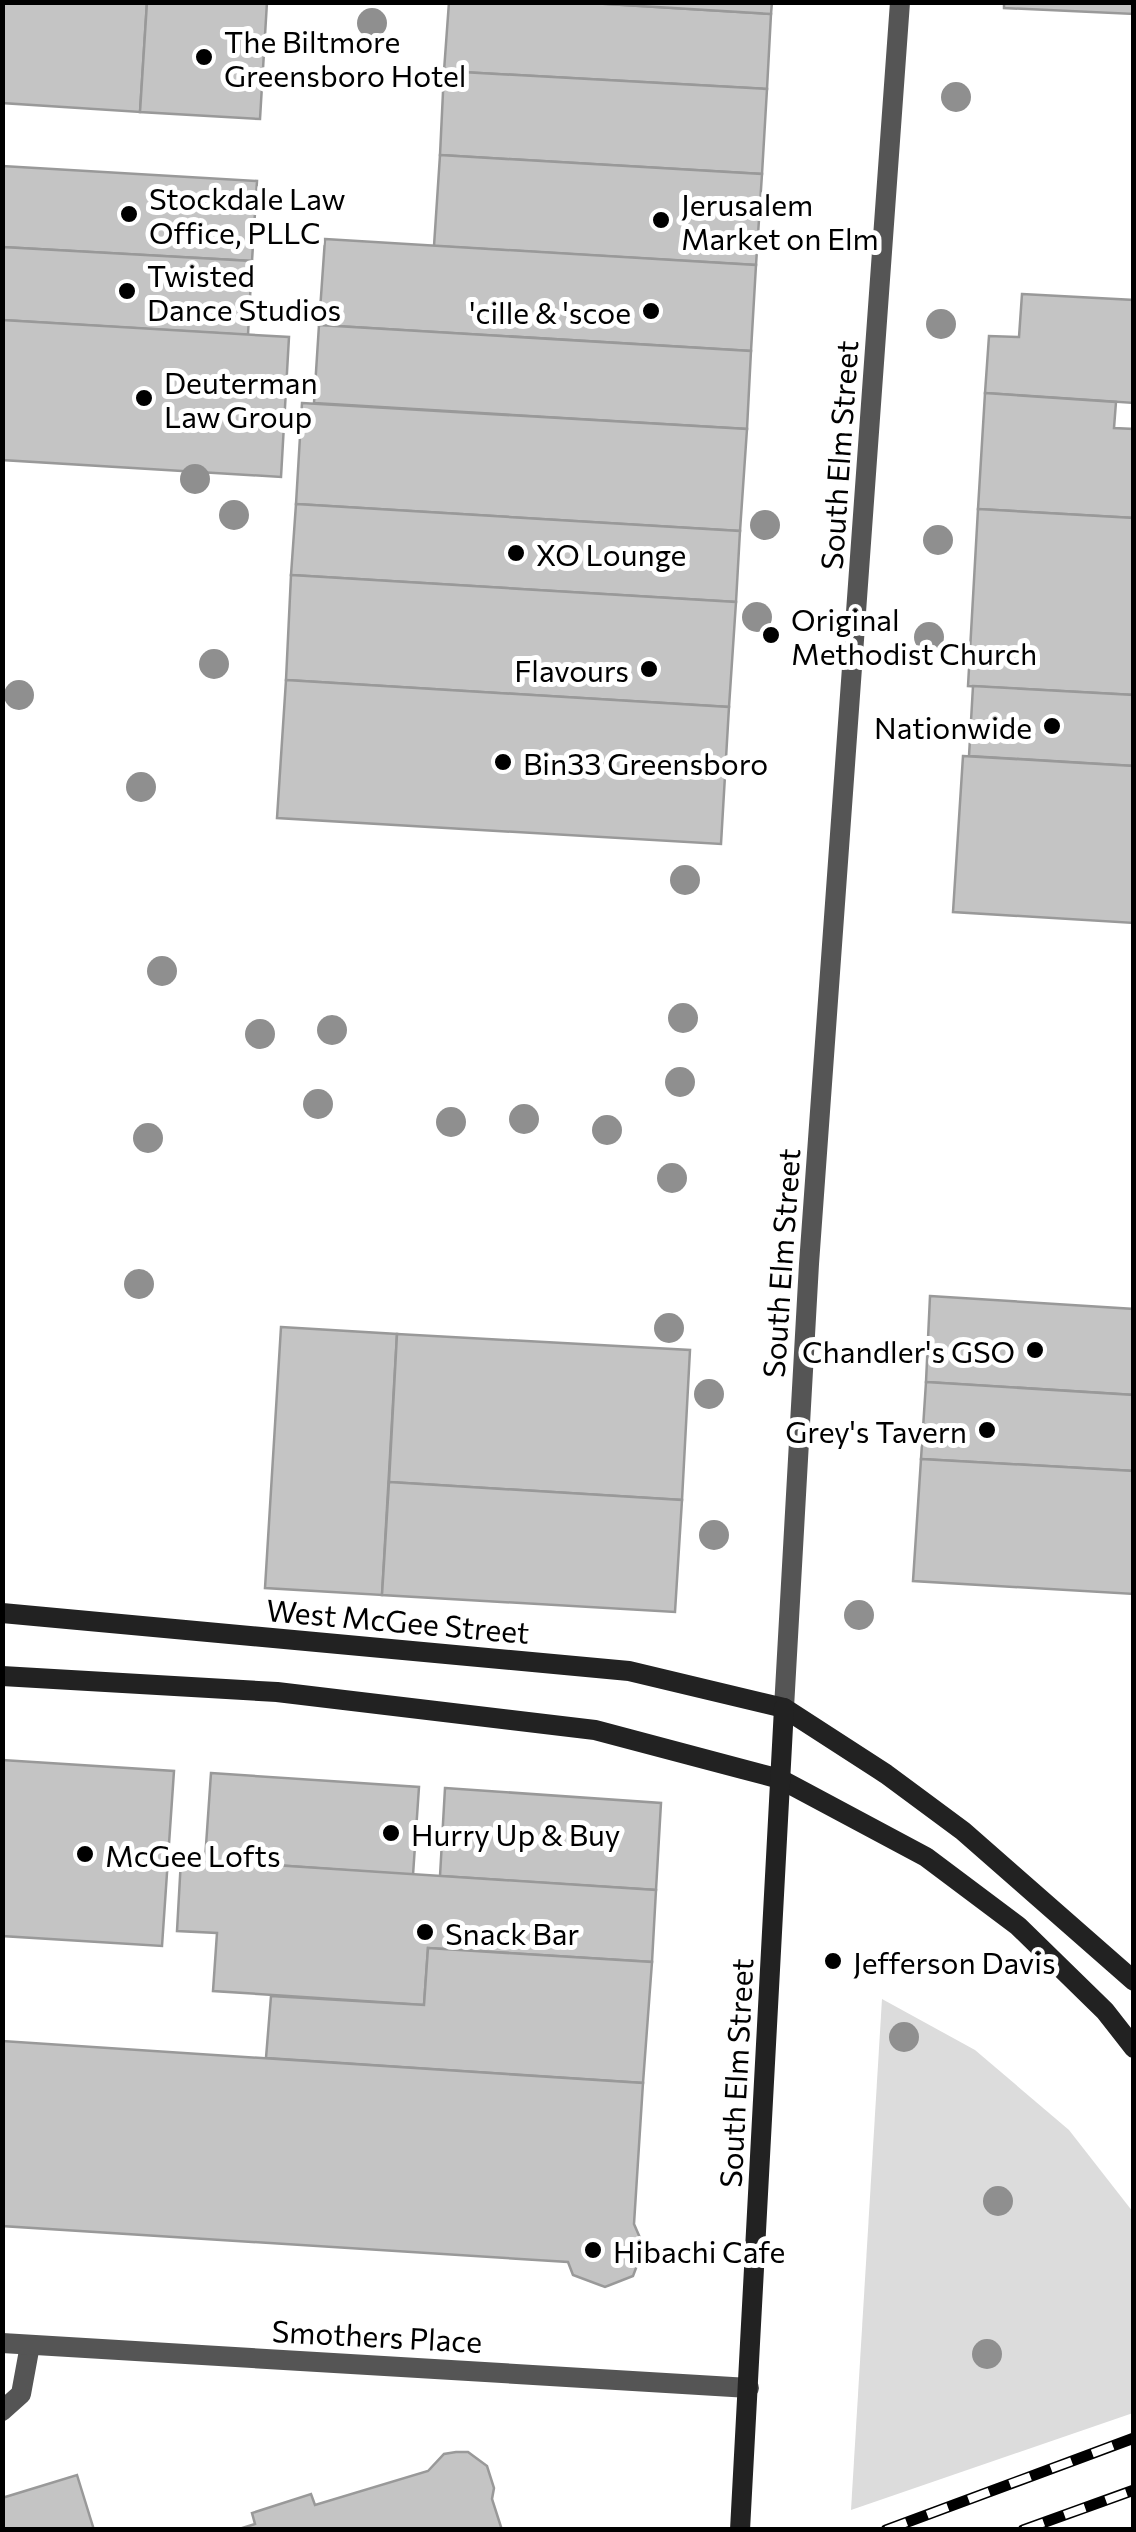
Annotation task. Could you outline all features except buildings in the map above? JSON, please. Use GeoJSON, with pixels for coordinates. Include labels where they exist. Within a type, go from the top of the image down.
{"type":"FeatureCollection","features":[{"type":"Feature","properties":{"kind":"main road","name":"West McGee Street"},"geometry":{"type":"LineString","coordinates":[[2,1613],[629,1671],[784,1708],[949,1820],[1134,1981]]}},
{"type":"Feature","properties":{"kind":"main road"},"geometry":{"type":"LineString","coordinates":[[2,1676],[277,1692],[596,1730],[780,1779],[926,1857],[1018,1926],[1105,2011],[1134,2048]]}},
{"type":"Feature","properties":{"kind":"main road","name":"South Elm Street"},"geometry":{"type":"LineString","coordinates":[[740,2530],[784,1708]]}},
{"type":"Feature","properties":{"kind":"street","name":"South Elm Street"},"geometry":{"type":"LineString","coordinates":[[784,1708],[809,1264],[900,2]]}},
{"type":"Feature","properties":{"kind":"street","name":"Smothers Place"},"geometry":{"type":"LineString","coordinates":[[2,2343],[748,2388]]}},
{"type":"Feature","properties":{"kind":"street"},"geometry":{"type":"LineString","coordinates":[[2,2411],[20,2394],[30,2344]]}},
{"type":"Feature","properties":{"kind":"shaded area"},"geometry":{"type":"Polygon","coordinates":[[[882,1999],[975,2050],[1069,2130],[1133,2212],[1133,2413],[851,2510],[882,1999]]]}},
{"type":"Feature","properties":{"kind":"railway"},"geometry":{"type":"LineString","coordinates":[[886,2530],[1134,2438]]}},
{"type":"Feature","properties":{"kind":"railway"},"geometry":{"type":"LineString","coordinates":[[1023,2530],[1134,2490]]}},
{"type":"Feature","properties":{"kind":"place","name":"The Biltmore Greensboro Hotel"},"geometry":{"type":"Point","coordinates":[204,57]}},
{"type":"Feature","properties":{"kind":"place","name":"Stockdale Law Office, PLLC"},"geometry":{"type":"Point","coordinates":[129,214]}},
{"type":"Feature","properties":{"kind":"place","name":"Jerusalem Market on Elm"},"geometry":{"type":"Point","coordinates":[661,220]}},
{"type":"Feature","properties":{"kind":"place","name":"Twisted Dance Studios"},"geometry":{"type":"Point","coordinates":[127,291]}},
{"type":"Feature","properties":{"kind":"place","name":"'cille & 'scoe"},"geometry":{"type":"Point","coordinates":[651,311]}},
{"type":"Feature","properties":{"kind":"place","name":"Deuterman Law Group"},"geometry":{"type":"Point","coordinates":[144,398]}},
{"type":"Feature","properties":{"kind":"place","name":"XO Lounge"},"geometry":{"type":"Point","coordinates":[516,553]}},
{"type":"Feature","properties":{"kind":"place","name":"Original Methodist Church"},"geometry":{"type":"Point","coordinates":[771,635]}},
{"type":"Feature","properties":{"kind":"place","name":"Flavours"},"geometry":{"type":"Point","coordinates":[649,669]}},
{"type":"Feature","properties":{"kind":"place","name":"Nationwide"},"geometry":{"type":"Point","coordinates":[1052,726]}},
{"type":"Feature","properties":{"kind":"place","name":"Bin33 Greensboro"},"geometry":{"type":"Point","coordinates":[503,762]}},
{"type":"Feature","properties":{"kind":"place","name":"Chandler's GSO"},"geometry":{"type":"Point","coordinates":[1035,1350]}},
{"type":"Feature","properties":{"kind":"place","name":"Grey's Tavern"},"geometry":{"type":"Point","coordinates":[987,1430]}},
{"type":"Feature","properties":{"kind":"place","name":"Hurry Up & Buy"},"geometry":{"type":"Point","coordinates":[391,1833]}},
{"type":"Feature","properties":{"kind":"place","name":"McGee Lofts"},"geometry":{"type":"Point","coordinates":[85,1854]}},
{"type":"Feature","properties":{"kind":"place","name":"Snack Bar"},"geometry":{"type":"Point","coordinates":[425,1932]}},
{"type":"Feature","properties":{"kind":"place","name":"Jefferson Davis"},"geometry":{"type":"Point","coordinates":[833,1961]}},
{"type":"Feature","properties":{"kind":"place","name":"Hibachi Cafe"},"geometry":{"type":"Point","coordinates":[593,2250]}}]}
